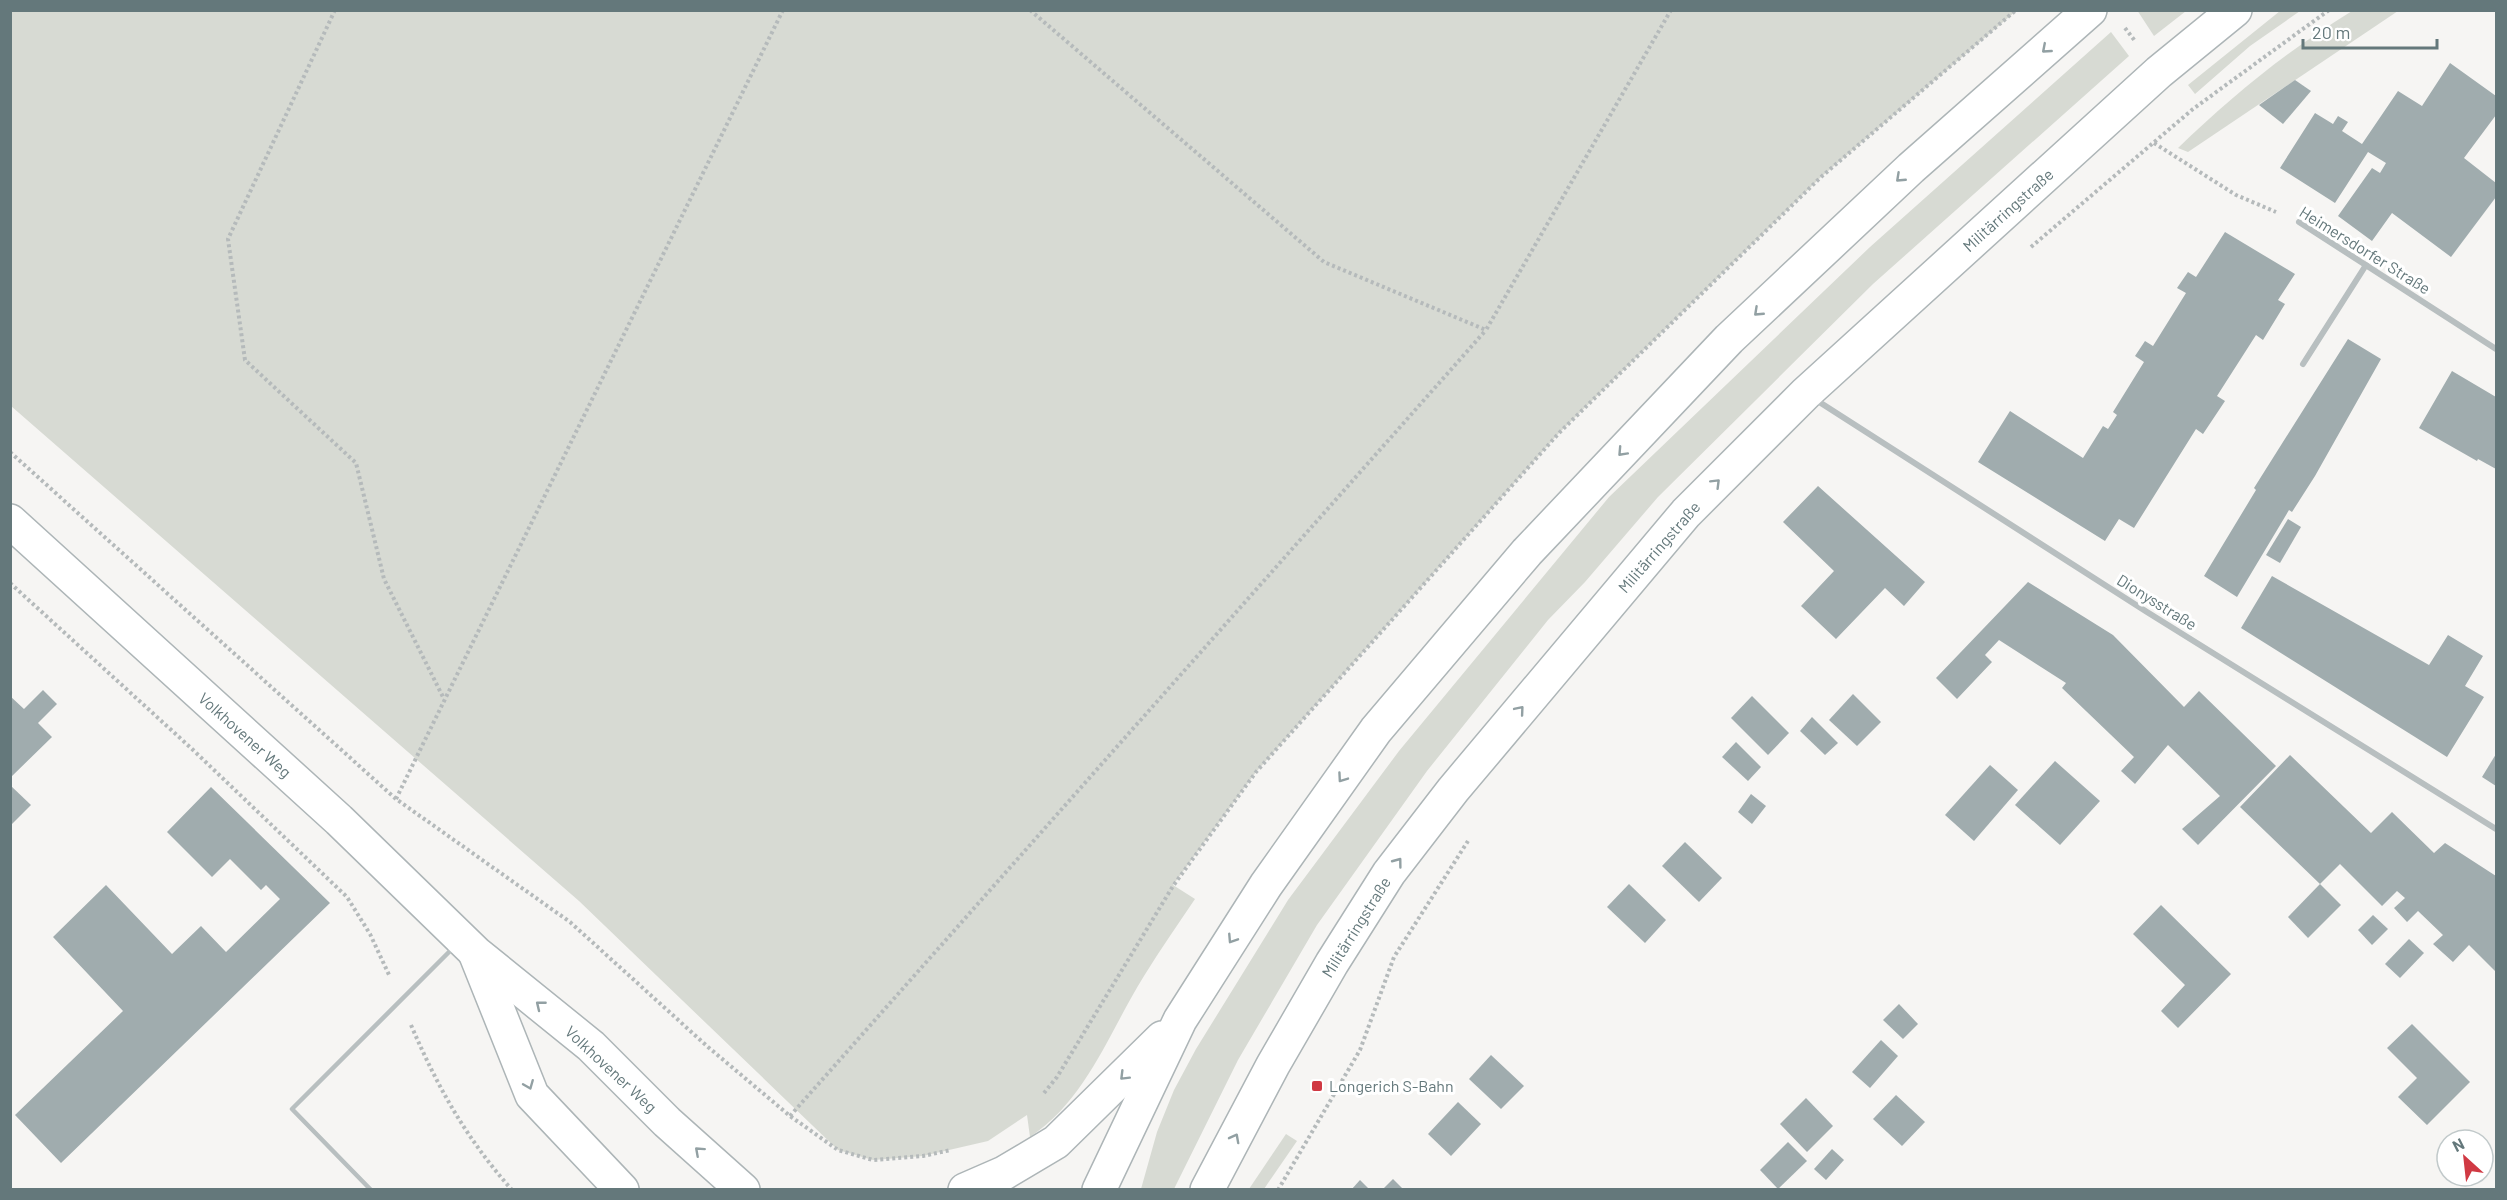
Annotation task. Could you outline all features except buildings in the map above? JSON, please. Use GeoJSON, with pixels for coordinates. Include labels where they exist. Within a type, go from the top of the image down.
{"type":"FeatureCollection","features":[{"type":"Feature","properties":{"kind":"main road"},"geometry":{"type":"LineString","coordinates":[[1099,1190],[1180,1020],[1266,885],[1376,730],[1527,552],[1729,339],[1911,168],[2090,10]]}},
{"type":"Feature","properties":{"kind":"main road","name":"Militärringstraße"},"geometry":{"type":"LineString","coordinates":[[1208,1190],[1273,1065],[1332,963],[1389,873],[1453,790],[1686,513],[1806,393],[2159,72],[2235,10]]}},
{"type":"Feature","properties":{"kind":"main road","name":"Volkhovener Weg"},"geometry":{"type":"LineString","coordinates":[[10,521],[339,820],[469,947],[591,1046],[667,1122],[748,1189]]}},
{"type":"Feature","properties":{"kind":"main road","name":"Volkhovener Weg"},"geometry":{"type":"LineString","coordinates":[[469,947],[532,1095],[622,1190]]}},
{"type":"Feature","properties":{"kind":"main road"},"geometry":{"type":"LineString","coordinates":[[965,1190],[1004,1173],[1056,1142],[1180,1020]]}},
{"type":"Feature","properties":{"kind":"street","name":"Heimersdorfer Straße"},"geometry":{"type":"LineString","coordinates":[[2299,222],[2496,349]]}},
{"type":"Feature","properties":{"kind":"street"},"geometry":{"type":"LineString","coordinates":[[2303,364],[2366,265]]}},
{"type":"Feature","properties":{"kind":"street","name":"Dionysstraße"},"geometry":{"type":"LineString","coordinates":[[1806,393],[1839,417],[2117,593],[2496,829]]}},
{"type":"Feature","properties":{"kind":"lane"},"geometry":{"type":"LineString","coordinates":[[370,1190],[292,1109],[401,1000],[469,947]]}},
{"type":"Feature","properties":{"kind":"path"},"geometry":{"type":"LineString","coordinates":[[335,10],[228,239],[245,360],[356,463],[384,579],[444,700]]}},
{"type":"Feature","properties":{"kind":"path"},"geometry":{"type":"LineString","coordinates":[[396,799],[783,10]]}},
{"type":"Feature","properties":{"kind":"path"},"geometry":{"type":"LineString","coordinates":[[1030,10],[1324,262],[1486,330]]}},
{"type":"Feature","properties":{"kind":"path"},"geometry":{"type":"LineString","coordinates":[[790,1116],[1486,330],[1671,10]]}},
{"type":"Feature","properties":{"kind":"path"},"geometry":{"type":"LineString","coordinates":[[2028,249],[2193,109],[2329,10]]}},
{"type":"Feature","properties":{"kind":"path","name":"Heimersdorfer Straße"},"geometry":{"type":"LineString","coordinates":[[2154,143],[2236,195],[2299,222]]}},
{"type":"Feature","properties":{"kind":"path"},"geometry":{"type":"LineString","coordinates":[[10,452],[396,799],[570,922],[708,1047],[790,1116],[838,1150],[873,1160],[923,1156],[955,1149]]}},
{"type":"Feature","properties":{"kind":"path"},"geometry":{"type":"LineString","coordinates":[[10,583],[191,748],[347,897],[370,934],[434,1079],[479,1153],[512,1190]]}},
{"type":"Feature","properties":{"kind":"path"},"geometry":{"type":"LineString","coordinates":[[1278,1190],[1360,1050],[1394,957],[1470,838]]}},
{"type":"Feature","properties":{"kind":"shaded area"},"geometry":{"type":"Polygon","coordinates":[[[11,10],[2016,11],[1821,177],[1559,433],[1256,772],[1173,885],[1195,899],[1144,976],[1095,1063],[1067,1104],[1030,1137],[1027,1115],[988,1141],[923,1156],[873,1160],[838,1150],[579,901],[11,406],[11,10]]]}},
{"type":"Feature","properties":{"kind":"shaded area"},"geometry":{"type":"Polygon","coordinates":[[[2137,10],[2186,10],[2186,11],[2154,36],[2137,10]]]}},
{"type":"Feature","properties":{"kind":"shaded area"},"geometry":{"type":"Polygon","coordinates":[[[2280,11],[2300,11],[2250,46],[2195,94],[2188,85],[2280,11]]]}},
{"type":"Feature","properties":{"kind":"shaded area"},"geometry":{"type":"Polygon","coordinates":[[[2352,11],[2398,11],[2188,152],[2178,148],[2261,75],[2352,11]]]}},
{"type":"Feature","properties":{"kind":"shaded area"},"geometry":{"type":"Polygon","coordinates":[[[2111,32],[2129,56],[1873,284],[1658,497],[1585,582],[1548,620],[1427,771],[1317,925],[1238,1060],[1174,1189],[1141,1189],[1157,1132],[1174,1090],[1196,1049],[1288,900],[1399,751],[1609,497],[1870,247],[2111,32]]]}},
{"type":"Feature","properties":{"kind":"shaded area"},"geometry":{"type":"Polygon","coordinates":[[[1286,1134],[1297,1141],[1264,1189],[1249,1189],[1286,1134]]]}},
{"type":"Feature","properties":{"kind":"place","name":"Longerich S-Bahn"},"geometry":{"type":"Point","coordinates":[1317,1086]}}]}
